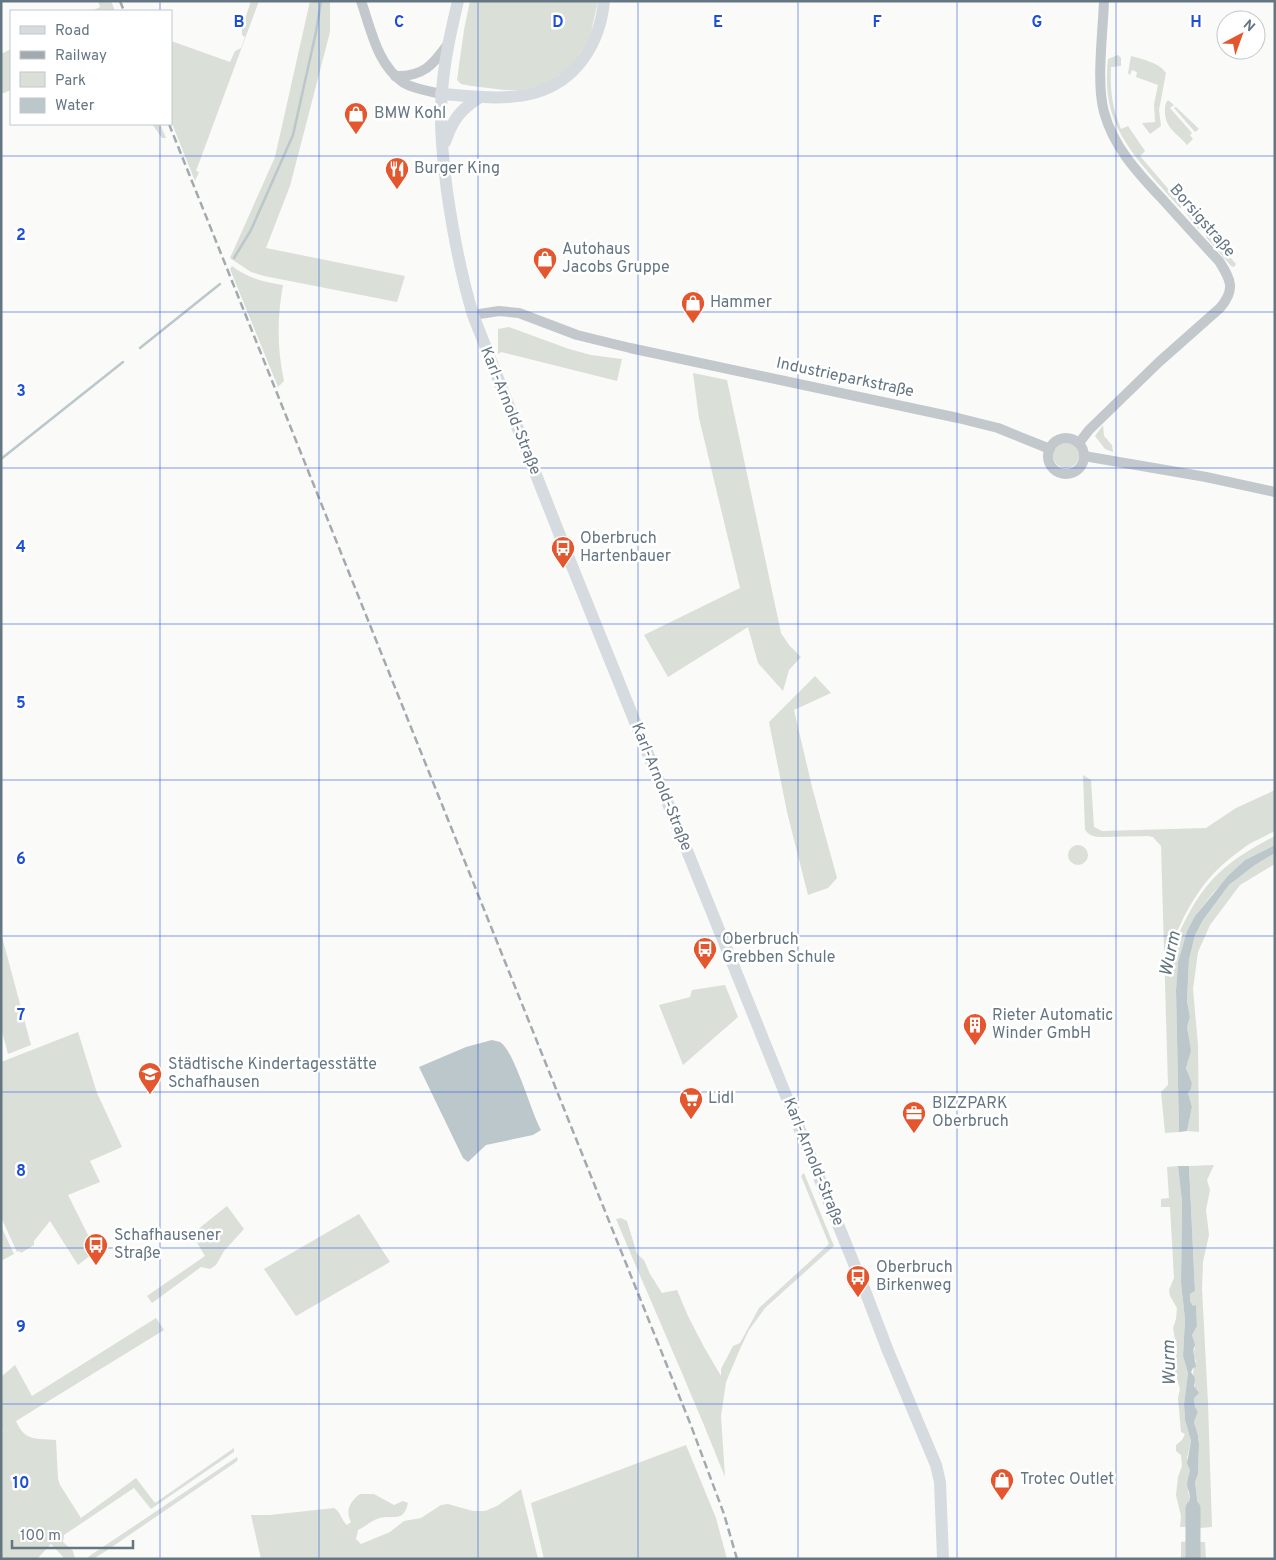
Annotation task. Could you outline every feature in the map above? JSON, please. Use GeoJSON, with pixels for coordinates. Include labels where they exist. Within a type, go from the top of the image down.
{"type":"FeatureCollection","features":[{"type":"Feature","properties":{"kind":"main road","name":"Karl-Arnold-Straße"},"geometry":{"type":"LineString","coordinates":[[458,1],[448,43],[441,94],[442,149],[451,220],[465,288],[473,315],[888,1351],[936,1465],[940,1487],[943,1559]]}},
{"type":"Feature","properties":{"kind":"main road"},"geometry":{"type":"LineString","coordinates":[[441,94],[480,97],[518,96],[533,94],[560,81],[575,70],[592,47],[599,30],[604,1]]}},
{"type":"Feature","properties":{"kind":"main road"},"geometry":{"type":"LineString","coordinates":[[442,149],[458,113],[480,97]]}},
{"type":"Feature","properties":{"kind":"street"},"geometry":{"type":"LineString","coordinates":[[361,1],[381,57],[387,67],[405,83],[441,94]]}},
{"type":"Feature","properties":{"kind":"street","name":"Borsigstraße"},"geometry":{"type":"LineString","coordinates":[[1079,443],[1088,430],[1220,308],[1227,300],[1231,286],[1228,275],[1219,261],[1132,165],[1112,132],[1104,110],[1101,80],[1104,1]]}},
{"type":"Feature","properties":{"kind":"street"},"geometry":{"type":"LineString","coordinates":[[395,76],[406,76],[426,70],[436,61],[448,43]]}},
{"type":"Feature","properties":{"kind":"street","name":"Industrieparkstraße"},"geometry":{"type":"LineString","coordinates":[[473,315],[499,311],[518,313],[577,334],[630,348],[998,428],[1050,449]]}},
{"type":"Feature","properties":{"kind":"street"},"geometry":{"type":"LineString","coordinates":[[1062,438],[1068,438],[1079,443],[1084,456],[1077,469],[1068,473],[1056,471],[1049,461],[1050,449],[1053,444],[1062,438]]}},
{"type":"Feature","properties":{"kind":"street"},"geometry":{"type":"LineString","coordinates":[[1084,456],[1206,477],[1275,492]]}},
{"type":"Feature","properties":{"kind":"green space"},"geometry":{"type":"Polygon","coordinates":[[[98,1],[111,1],[115,10],[94,10],[100,7],[98,1]]]}},
{"type":"Feature","properties":{"kind":"green space"},"geometry":{"type":"Polygon","coordinates":[[[251,1],[259,1],[196,171],[199,172],[195,181],[172,124],[172,41],[230,62],[235,51],[241,48],[245,37],[242,35],[242,28],[251,1]]]}},
{"type":"Feature","properties":{"kind":"green space"},"geometry":{"type":"Polygon","coordinates":[[[310,1],[330,1],[330,32],[290,186],[266,248],[405,276],[397,302],[264,276],[251,272],[230,258],[275,157],[310,1]]]}},
{"type":"Feature","properties":{"kind":"green space"},"geometry":{"type":"Polygon","coordinates":[[[470,1],[598,1],[590,37],[572,66],[544,85],[520,90],[504,90],[461,84],[457,80],[470,1]]]}},
{"type":"Feature","properties":{"kind":"green space"},"geometry":{"type":"Polygon","coordinates":[[[10,50],[10,90],[1,94],[1,54],[10,50]]]}},
{"type":"Feature","properties":{"kind":"green space"},"geometry":{"type":"Polygon","coordinates":[[[1118,55],[1121,58],[1121,66],[1111,67],[1111,84],[1112,99],[1121,129],[1128,126],[1145,151],[1140,156],[1183,206],[1180,208],[1143,166],[1122,135],[1114,119],[1109,101],[1107,64],[1108,59],[1118,55]]]}},
{"type":"Feature","properties":{"kind":"green space"},"geometry":{"type":"Polygon","coordinates":[[[1131,56],[1155,64],[1166,73],[1159,110],[1161,126],[1150,134],[1142,123],[1155,122],[1154,104],[1158,85],[1136,77],[1137,72],[1132,70],[1130,75],[1128,73],[1131,56]]]}},
{"type":"Feature","properties":{"kind":"green space"},"geometry":{"type":"Polygon","coordinates":[[[1168,100],[1174,105],[1170,108],[1192,133],[1190,135],[1193,139],[1187,145],[1167,122],[1165,108],[1168,100]]]}},
{"type":"Feature","properties":{"kind":"green space"},"geometry":{"type":"Polygon","coordinates":[[[1176,107],[1199,129],[1195,132],[1174,108],[1176,107]]]}},
{"type":"Feature","properties":{"kind":"green space"},"geometry":{"type":"Polygon","coordinates":[[[153,125],[160,125],[166,138],[162,138],[153,125]]]}},
{"type":"Feature","properties":{"kind":"green space"},"geometry":{"type":"Polygon","coordinates":[[[1188,210],[1204,228],[1199,229],[1197,227],[1185,212],[1188,210]]]}},
{"type":"Feature","properties":{"kind":"green space"},"geometry":{"type":"Polygon","coordinates":[[[1207,233],[1236,264],[1234,267],[1231,266],[1206,237],[1207,233]]]}},
{"type":"Feature","properties":{"kind":"green space"},"geometry":{"type":"Polygon","coordinates":[[[232,266],[256,279],[283,285],[279,333],[284,381],[278,387],[230,269],[232,266]]]}},
{"type":"Feature","properties":{"kind":"green space"},"geometry":{"type":"Polygon","coordinates":[[[509,327],[569,349],[591,355],[622,359],[617,381],[501,352],[498,354],[498,329],[509,327]]]}},
{"type":"Feature","properties":{"kind":"green space"},"geometry":{"type":"Polygon","coordinates":[[[693,373],[727,380],[781,633],[789,645],[801,657],[789,670],[783,691],[758,663],[748,627],[668,677],[644,635],[740,588],[699,418],[693,373]]]}},
{"type":"Feature","properties":{"kind":"green space"},"geometry":{"type":"Polygon","coordinates":[[[1103,425],[1104,436],[1112,445],[1113,452],[1105,449],[1095,436],[1103,425]]]}},
{"type":"Feature","properties":{"kind":"green space"},"geometry":{"type":"Polygon","coordinates":[[[1066,442],[1075,446],[1079,455],[1075,464],[1066,468],[1057,464],[1053,455],[1057,446],[1066,442]]]}},
{"type":"Feature","properties":{"kind":"green space"},"geometry":{"type":"Polygon","coordinates":[[[815,676],[831,693],[794,710],[812,787],[837,878],[828,888],[808,895],[787,812],[769,722],[815,676]]]}},
{"type":"Feature","properties":{"kind":"green space"},"geometry":{"type":"Polygon","coordinates":[[[1083,775],[1091,780],[1094,827],[1102,831],[1206,828],[1236,808],[1275,790],[1275,831],[1245,847],[1228,860],[1207,881],[1191,904],[1171,946],[1173,947],[1182,926],[1201,893],[1212,880],[1238,858],[1275,836],[1275,845],[1245,860],[1213,893],[1195,916],[1187,931],[1178,962],[1176,990],[1179,1132],[1165,1133],[1161,1092],[1168,1085],[1161,846],[1153,837],[1148,836],[1099,837],[1092,836],[1087,832],[1085,830],[1083,775]]]}},
{"type":"Feature","properties":{"kind":"green space"},"geometry":{"type":"Polygon","coordinates":[[[1078,845],[1085,848],[1088,855],[1085,862],[1078,865],[1071,862],[1068,855],[1071,848],[1078,845]]]}},
{"type":"Feature","properties":{"kind":"green space"},"geometry":{"type":"Polygon","coordinates":[[[1275,853],[1275,864],[1240,885],[1210,925],[1198,952],[1193,989],[1198,1045],[1199,1132],[1187,1131],[1192,1107],[1188,1093],[1192,1083],[1186,1068],[1190,1054],[1187,1027],[1190,1017],[1187,1001],[1189,960],[1195,935],[1203,920],[1229,885],[1255,865],[1275,853]]]}},
{"type":"Feature","properties":{"kind":"green space"},"geometry":{"type":"Polygon","coordinates":[[[1,933],[31,1045],[8,1054],[1,1028],[1,933]]]}},
{"type":"Feature","properties":{"kind":"green space"},"geometry":{"type":"Polygon","coordinates":[[[725,985],[738,1017],[683,1065],[659,1005],[690,997],[692,990],[725,985]]]}},
{"type":"Feature","properties":{"kind":"green space"},"geometry":{"type":"Polygon","coordinates":[[[78,1032],[97,1093],[122,1147],[90,1161],[100,1182],[68,1195],[96,1251],[78,1265],[50,1221],[34,1241],[34,1245],[21,1253],[17,1252],[1,1217],[1,1062],[78,1032]]]}},
{"type":"Feature","properties":{"kind":"green space"},"geometry":{"type":"Polygon","coordinates":[[[1214,1165],[1207,1180],[1210,1190],[1206,1210],[1209,1235],[1203,1262],[1202,1289],[1212,1527],[1200,1528],[1195,1482],[1198,1474],[1199,1445],[1194,1422],[1198,1412],[1195,1407],[1194,1398],[1196,1395],[1193,1374],[1196,1361],[1193,1356],[1195,1349],[1192,1335],[1197,1326],[1196,1306],[1193,1306],[1190,1301],[1190,1294],[1195,1291],[1189,1166],[1214,1165]]]}},
{"type":"Feature","properties":{"kind":"green space"},"geometry":{"type":"Polygon","coordinates":[[[1178,1166],[1182,1202],[1181,1283],[1185,1319],[1183,1356],[1188,1373],[1184,1404],[1185,1420],[1191,1441],[1187,1458],[1190,1470],[1188,1492],[1191,1502],[1187,1511],[1187,1517],[1191,1523],[1190,1527],[1180,1527],[1181,1516],[1176,1495],[1178,1477],[1182,1466],[1181,1455],[1176,1451],[1176,1445],[1185,1434],[1181,1432],[1178,1398],[1180,1389],[1174,1368],[1177,1349],[1173,1328],[1177,1308],[1170,1296],[1169,1290],[1174,1278],[1170,1207],[1161,1207],[1161,1199],[1169,1198],[1167,1167],[1178,1166]]]}},
{"type":"Feature","properties":{"kind":"green space"},"geometry":{"type":"Polygon","coordinates":[[[804,1173],[834,1246],[765,1308],[749,1330],[740,1349],[726,1382],[721,1416],[725,1477],[616,1219],[621,1218],[627,1221],[637,1254],[644,1260],[662,1293],[677,1290],[688,1316],[721,1376],[721,1369],[733,1346],[740,1343],[759,1308],[829,1244],[801,1176],[804,1173]]]}},
{"type":"Feature","properties":{"kind":"green space"},"geometry":{"type":"Polygon","coordinates":[[[227,1206],[244,1229],[224,1251],[216,1265],[210,1269],[201,1267],[152,1303],[147,1296],[205,1256],[192,1234],[227,1206]]]}},
{"type":"Feature","properties":{"kind":"green space"},"geometry":{"type":"Polygon","coordinates":[[[359,1214],[390,1262],[296,1316],[264,1269],[359,1214]]]}},
{"type":"Feature","properties":{"kind":"green space"},"geometry":{"type":"Polygon","coordinates":[[[1,1226],[14,1254],[1,1261],[1,1226]]]}},
{"type":"Feature","properties":{"kind":"green space"},"geometry":{"type":"Polygon","coordinates":[[[156,1318],[164,1330],[16,1421],[19,1428],[23,1433],[32,1438],[56,1440],[58,1479],[81,1518],[136,1478],[155,1503],[234,1448],[234,1452],[151,1509],[134,1488],[64,1535],[63,1542],[73,1551],[75,1559],[65,1559],[51,1544],[37,1559],[1,1559],[1,1433],[3,1431],[1,1429],[1,1377],[15,1365],[32,1396],[156,1318]]]}},
{"type":"Feature","properties":{"kind":"green space"},"geometry":{"type":"Polygon","coordinates":[[[686,1445],[716,1518],[727,1559],[544,1559],[531,1503],[686,1445]]]}},
{"type":"Feature","properties":{"kind":"green space"},"geometry":{"type":"Polygon","coordinates":[[[237,1457],[238,1460],[236,1462],[106,1551],[93,1559],[85,1559],[237,1457]]]}},
{"type":"Feature","properties":{"kind":"green space"},"geometry":{"type":"Polygon","coordinates":[[[521,1489],[538,1559],[261,1559],[251,1515],[270,1515],[334,1508],[347,1525],[351,1522],[348,1514],[350,1506],[360,1494],[374,1494],[394,1505],[403,1501],[408,1503],[406,1510],[400,1516],[377,1519],[358,1530],[356,1539],[361,1544],[390,1532],[404,1521],[421,1518],[441,1505],[448,1504],[473,1511],[485,1511],[497,1506],[521,1489]]]}},
{"type":"Feature","properties":{"kind":"green space"},"geometry":{"type":"Polygon","coordinates":[[[1190,1541],[1190,1559],[1181,1559],[1181,1542],[1190,1541]]]}},
{"type":"Feature","properties":{"kind":"green space"},"geometry":{"type":"Polygon","coordinates":[[[1197,1542],[1205,1542],[1206,1559],[1197,1559],[1197,1542]]]}},
{"type":"Feature","properties":{"kind":"water"},"geometry":{"type":"Polygon","coordinates":[[[1275,845],[1275,853],[1255,865],[1229,885],[1203,920],[1195,935],[1189,960],[1187,1001],[1190,1017],[1187,1027],[1191,1051],[1186,1068],[1192,1083],[1188,1093],[1192,1107],[1187,1131],[1179,1132],[1176,990],[1178,962],[1187,931],[1195,916],[1228,876],[1245,860],[1275,845]]]}},
{"type":"Feature","properties":{"kind":"water"},"geometry":{"type":"Polygon","coordinates":[[[492,1040],[500,1042],[511,1057],[541,1130],[533,1135],[486,1145],[468,1162],[463,1158],[419,1067],[466,1047],[492,1040]]]}},
{"type":"Feature","properties":{"kind":"water"},"geometry":{"type":"Polygon","coordinates":[[[1178,1166],[1189,1166],[1195,1291],[1190,1294],[1190,1301],[1193,1306],[1196,1305],[1197,1326],[1192,1335],[1195,1345],[1193,1351],[1196,1367],[1191,1372],[1195,1378],[1194,1386],[1199,1393],[1194,1398],[1195,1407],[1198,1412],[1194,1422],[1199,1445],[1198,1474],[1195,1482],[1200,1528],[1190,1527],[1191,1523],[1187,1517],[1190,1497],[1187,1484],[1190,1470],[1187,1463],[1191,1441],[1185,1420],[1184,1404],[1188,1373],[1183,1356],[1185,1319],[1181,1283],[1182,1202],[1178,1166]]]}},
{"type":"Feature","properties":{"kind":"water"},"geometry":{"type":"Polygon","coordinates":[[[1190,1541],[1197,1542],[1197,1559],[1190,1559],[1190,1541]]]}},
{"type":"Feature","properties":{"kind":"waterway"},"geometry":{"type":"LineString","coordinates":[[234,258],[251,230],[293,135],[321,1]]}},
{"type":"Feature","properties":{"kind":"waterway"},"geometry":{"type":"LineString","coordinates":[[140,348],[220,284]]}},
{"type":"Feature","properties":{"kind":"waterway"},"geometry":{"type":"LineString","coordinates":[[1,459],[123,362]]}},
{"type":"Feature","properties":{"kind":"waterway","name":"Wurm"},"geometry":{"type":"LineString","coordinates":[[1193,1508],[1193,1559]]}},
{"type":"Feature","properties":{"kind":"railway"},"geometry":{"type":"LineString","coordinates":[[120,1],[124,10]]}},
{"type":"Feature","properties":{"kind":"railway"},"geometry":{"type":"LineString","coordinates":[[169,125],[690,1423],[724,1514],[737,1559]]}},
{"type":"Feature","properties":{"kind":"place","name":"BMW Kohl"},"geometry":{"type":"Point","coordinates":[356,135]}},
{"type":"Feature","properties":{"kind":"place","name":"Burger King"},"geometry":{"type":"Point","coordinates":[397,190]}},
{"type":"Feature","properties":{"kind":"place","name":"Autohaus Jacobs Gruppe"},"geometry":{"type":"Point","coordinates":[545,280]}},
{"type":"Feature","properties":{"kind":"place","name":"Hammer"},"geometry":{"type":"Point","coordinates":[693,324]}},
{"type":"Feature","properties":{"kind":"place","name":"Oberbruch Hartenbauer"},"geometry":{"type":"Point","coordinates":[563,569]}},
{"type":"Feature","properties":{"kind":"place","name":"Oberbruch Grebben Schule"},"geometry":{"type":"Point","coordinates":[705,970]}},
{"type":"Feature","properties":{"kind":"place","name":"Rieter Automatic Winder GmbH"},"geometry":{"type":"Point","coordinates":[975,1046]}},
{"type":"Feature","properties":{"kind":"place","name":"Städtische Kindertagesstätte Schafhausen"},"geometry":{"type":"Point","coordinates":[150,1095]}},
{"type":"Feature","properties":{"kind":"place","name":"Lidl"},"geometry":{"type":"Point","coordinates":[691,1120]}},
{"type":"Feature","properties":{"kind":"place","name":"BIZZPARK Oberbruch"},"geometry":{"type":"Point","coordinates":[914,1134]}},
{"type":"Feature","properties":{"kind":"place","name":"Schafhausener Straße"},"geometry":{"type":"Point","coordinates":[96,1266]}},
{"type":"Feature","properties":{"kind":"place","name":"Oberbruch Birkenweg"},"geometry":{"type":"Point","coordinates":[858,1298]}},
{"type":"Feature","properties":{"kind":"place","name":"Trotec Outlet"},"geometry":{"type":"Point","coordinates":[1002,1501]}}]}
